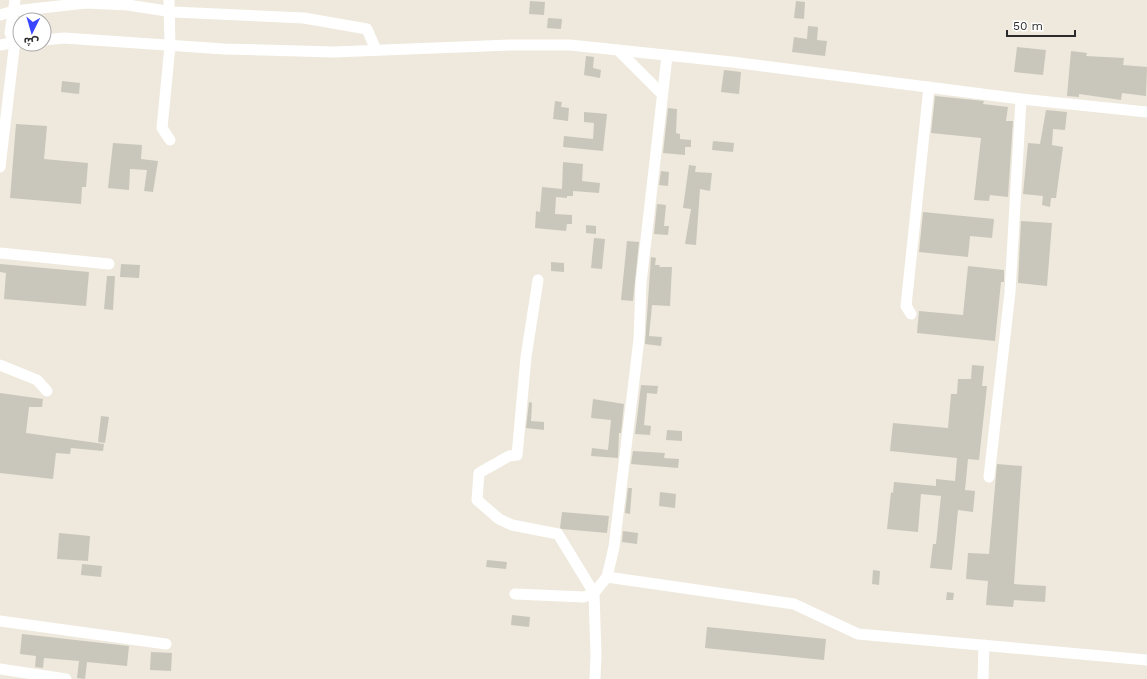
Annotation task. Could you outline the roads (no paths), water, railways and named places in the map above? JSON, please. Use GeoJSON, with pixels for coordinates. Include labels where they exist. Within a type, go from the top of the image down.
{"type":"FeatureCollection","features":[{"type":"Feature","properties":{"kind":"street"},"geometry":{"type":"LineString","coordinates":[[14,11],[15,0]]}},
{"type":"Feature","properties":{"kind":"street"},"geometry":{"type":"LineString","coordinates":[[0,15],[14,11],[86,3],[168,6],[304,18],[367,29],[376,50]]}},
{"type":"Feature","properties":{"kind":"street"},"geometry":{"type":"LineString","coordinates":[[168,6],[170,46],[162,128],[170,140]]}},
{"type":"Feature","properties":{"kind":"street"},"geometry":{"type":"LineString","coordinates":[[12,22],[10,33],[12,35]]}},
{"type":"Feature","properties":{"kind":"street"},"geometry":{"type":"LineString","coordinates":[[52,39],[64,38],[170,46],[334,52],[570,44],[667,56],[732,62],[1021,99],[1147,112]]}},
{"type":"Feature","properties":{"kind":"street"},"geometry":{"type":"LineString","coordinates":[[0,45],[12,42]]}},
{"type":"Feature","properties":{"kind":"street"},"geometry":{"type":"LineString","coordinates":[[618,50],[662,94]]}},
{"type":"Feature","properties":{"kind":"street"},"geometry":{"type":"LineString","coordinates":[[0,167],[16,52]]}},
{"type":"Feature","properties":{"kind":"street"},"geometry":{"type":"LineString","coordinates":[[515,594],[584,598],[594,593],[607,577],[614,547],[639,339],[641,283],[667,56]]}},
{"type":"Feature","properties":{"kind":"street"},"geometry":{"type":"LineString","coordinates":[[911,314],[906,306],[929,87]]}},
{"type":"Feature","properties":{"kind":"street"},"geometry":{"type":"LineString","coordinates":[[989,477],[1010,292],[1021,99]]}},
{"type":"Feature","properties":{"kind":"street"},"geometry":{"type":"LineString","coordinates":[[0,253],[109,264]]}},
{"type":"Feature","properties":{"kind":"street"},"geometry":{"type":"LineString","coordinates":[[538,280],[526,357],[516,455],[508,456],[479,473],[477,500],[499,519],[512,525],[558,534],[594,593],[596,655],[595,679]]}},
{"type":"Feature","properties":{"kind":"street"},"geometry":{"type":"LineString","coordinates":[[0,365],[37,380],[48,390]]}},
{"type":"Feature","properties":{"kind":"street"},"geometry":{"type":"LineString","coordinates":[[607,577],[794,604],[858,634],[1147,660]]}},
{"type":"Feature","properties":{"kind":"street"},"geometry":{"type":"LineString","coordinates":[[0,621],[166,644]]}},
{"type":"Feature","properties":{"kind":"street"},"geometry":{"type":"LineString","coordinates":[[983,679],[984,645]]}},
{"type":"Feature","properties":{"kind":"street"},"geometry":{"type":"LineString","coordinates":[[0,669],[66,679]]}}]}
